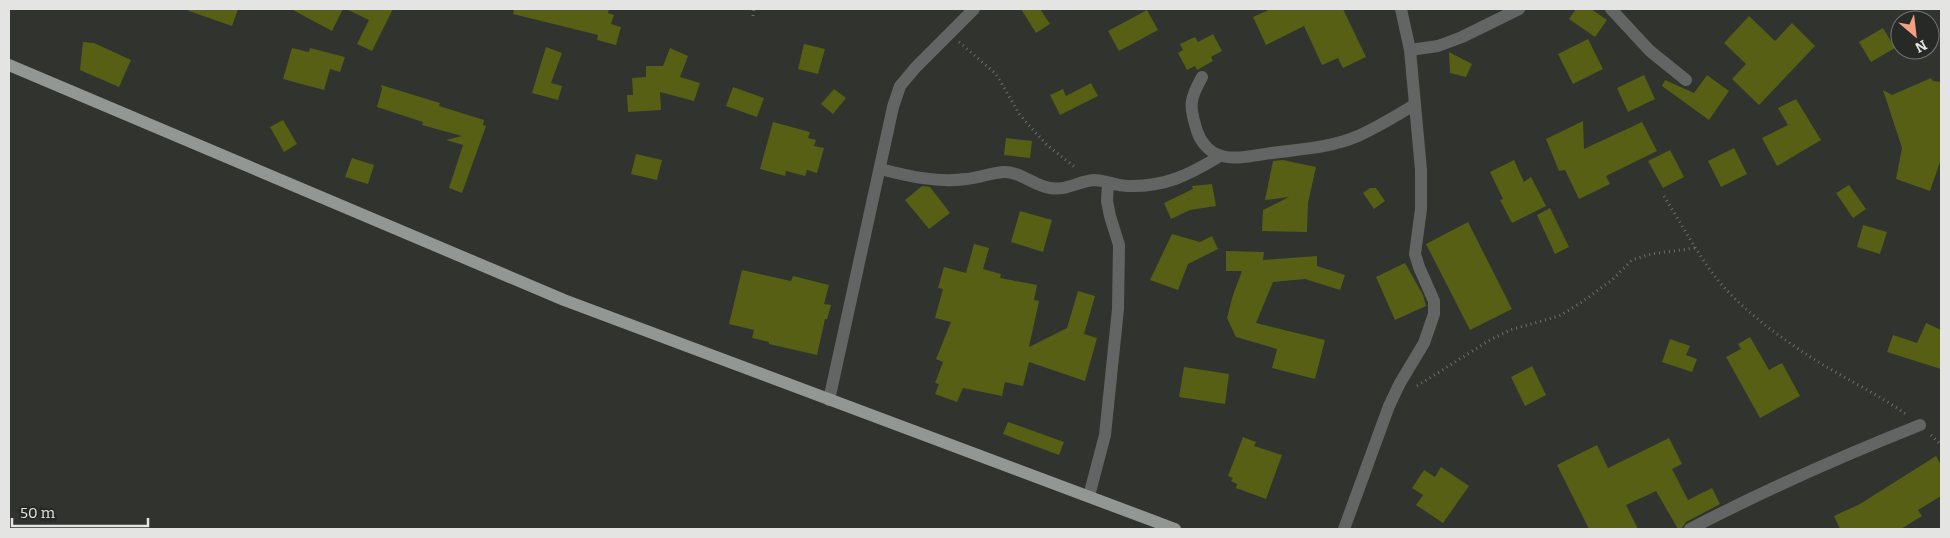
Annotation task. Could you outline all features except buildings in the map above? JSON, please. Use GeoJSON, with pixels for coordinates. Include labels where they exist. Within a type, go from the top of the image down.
{"type":"FeatureCollection","features":[{"type":"Feature","properties":{"kind":"main road"},"geometry":{"type":"LineString","coordinates":[[9,66],[564,300],[1176,529]]}},
{"type":"Feature","properties":{"kind":"street"},"geometry":{"type":"LineString","coordinates":[[829,400],[893,107],[900,86],[974,9]]}},
{"type":"Feature","properties":{"kind":"street"},"geometry":{"type":"LineString","coordinates":[[1344,529],[1389,406],[1400,383],[1424,343],[1434,314],[1434,301],[1418,267],[1415,254],[1421,199],[1421,170],[1410,50],[1401,9]]}},
{"type":"Feature","properties":{"kind":"street"},"geometry":{"type":"LineString","coordinates":[[1410,50],[1438,46],[1462,37],[1519,9]]}},
{"type":"Feature","properties":{"kind":"street"},"geometry":{"type":"LineString","coordinates":[[1611,9],[1650,51],[1686,80]]}},
{"type":"Feature","properties":{"kind":"street"},"geometry":{"type":"LineString","coordinates":[[1202,77],[1193,94],[1191,111],[1198,135],[1208,149],[1220,156],[1239,157],[1320,147],[1356,136],[1388,121],[1414,104]]}},
{"type":"Feature","properties":{"kind":"street"},"geometry":{"type":"LineString","coordinates":[[880,169],[917,178],[947,180],[1005,172],[1047,188],[1062,189],[1102,182],[1126,186],[1153,185],[1177,180],[1220,156]]}},
{"type":"Feature","properties":{"kind":"street"},"geometry":{"type":"LineString","coordinates":[[1089,496],[1105,435],[1118,309],[1119,245],[1102,182]]}},
{"type":"Feature","properties":{"kind":"street"},"geometry":{"type":"LineString","coordinates":[[1690,529],[1796,477],[1920,425]]}},
{"type":"Feature","properties":{"kind":"path"},"geometry":{"type":"LineString","coordinates":[[753,16],[754,9]]}},
{"type":"Feature","properties":{"kind":"path"},"geometry":{"type":"LineString","coordinates":[[949,33],[996,74],[1020,115],[1047,145],[1072,165],[1102,182]]}},
{"type":"Feature","properties":{"kind":"path"},"geometry":{"type":"LineString","coordinates":[[1664,196],[1695,248],[1714,275],[1740,302],[1778,334],[1813,359],[1890,402],[1920,425],[1941,445]]}},
{"type":"Feature","properties":{"kind":"path"},"geometry":{"type":"LineString","coordinates":[[1410,391],[1490,340],[1510,330],[1559,316],[1612,280],[1632,260],[1657,252],[1695,248]]}}]}
